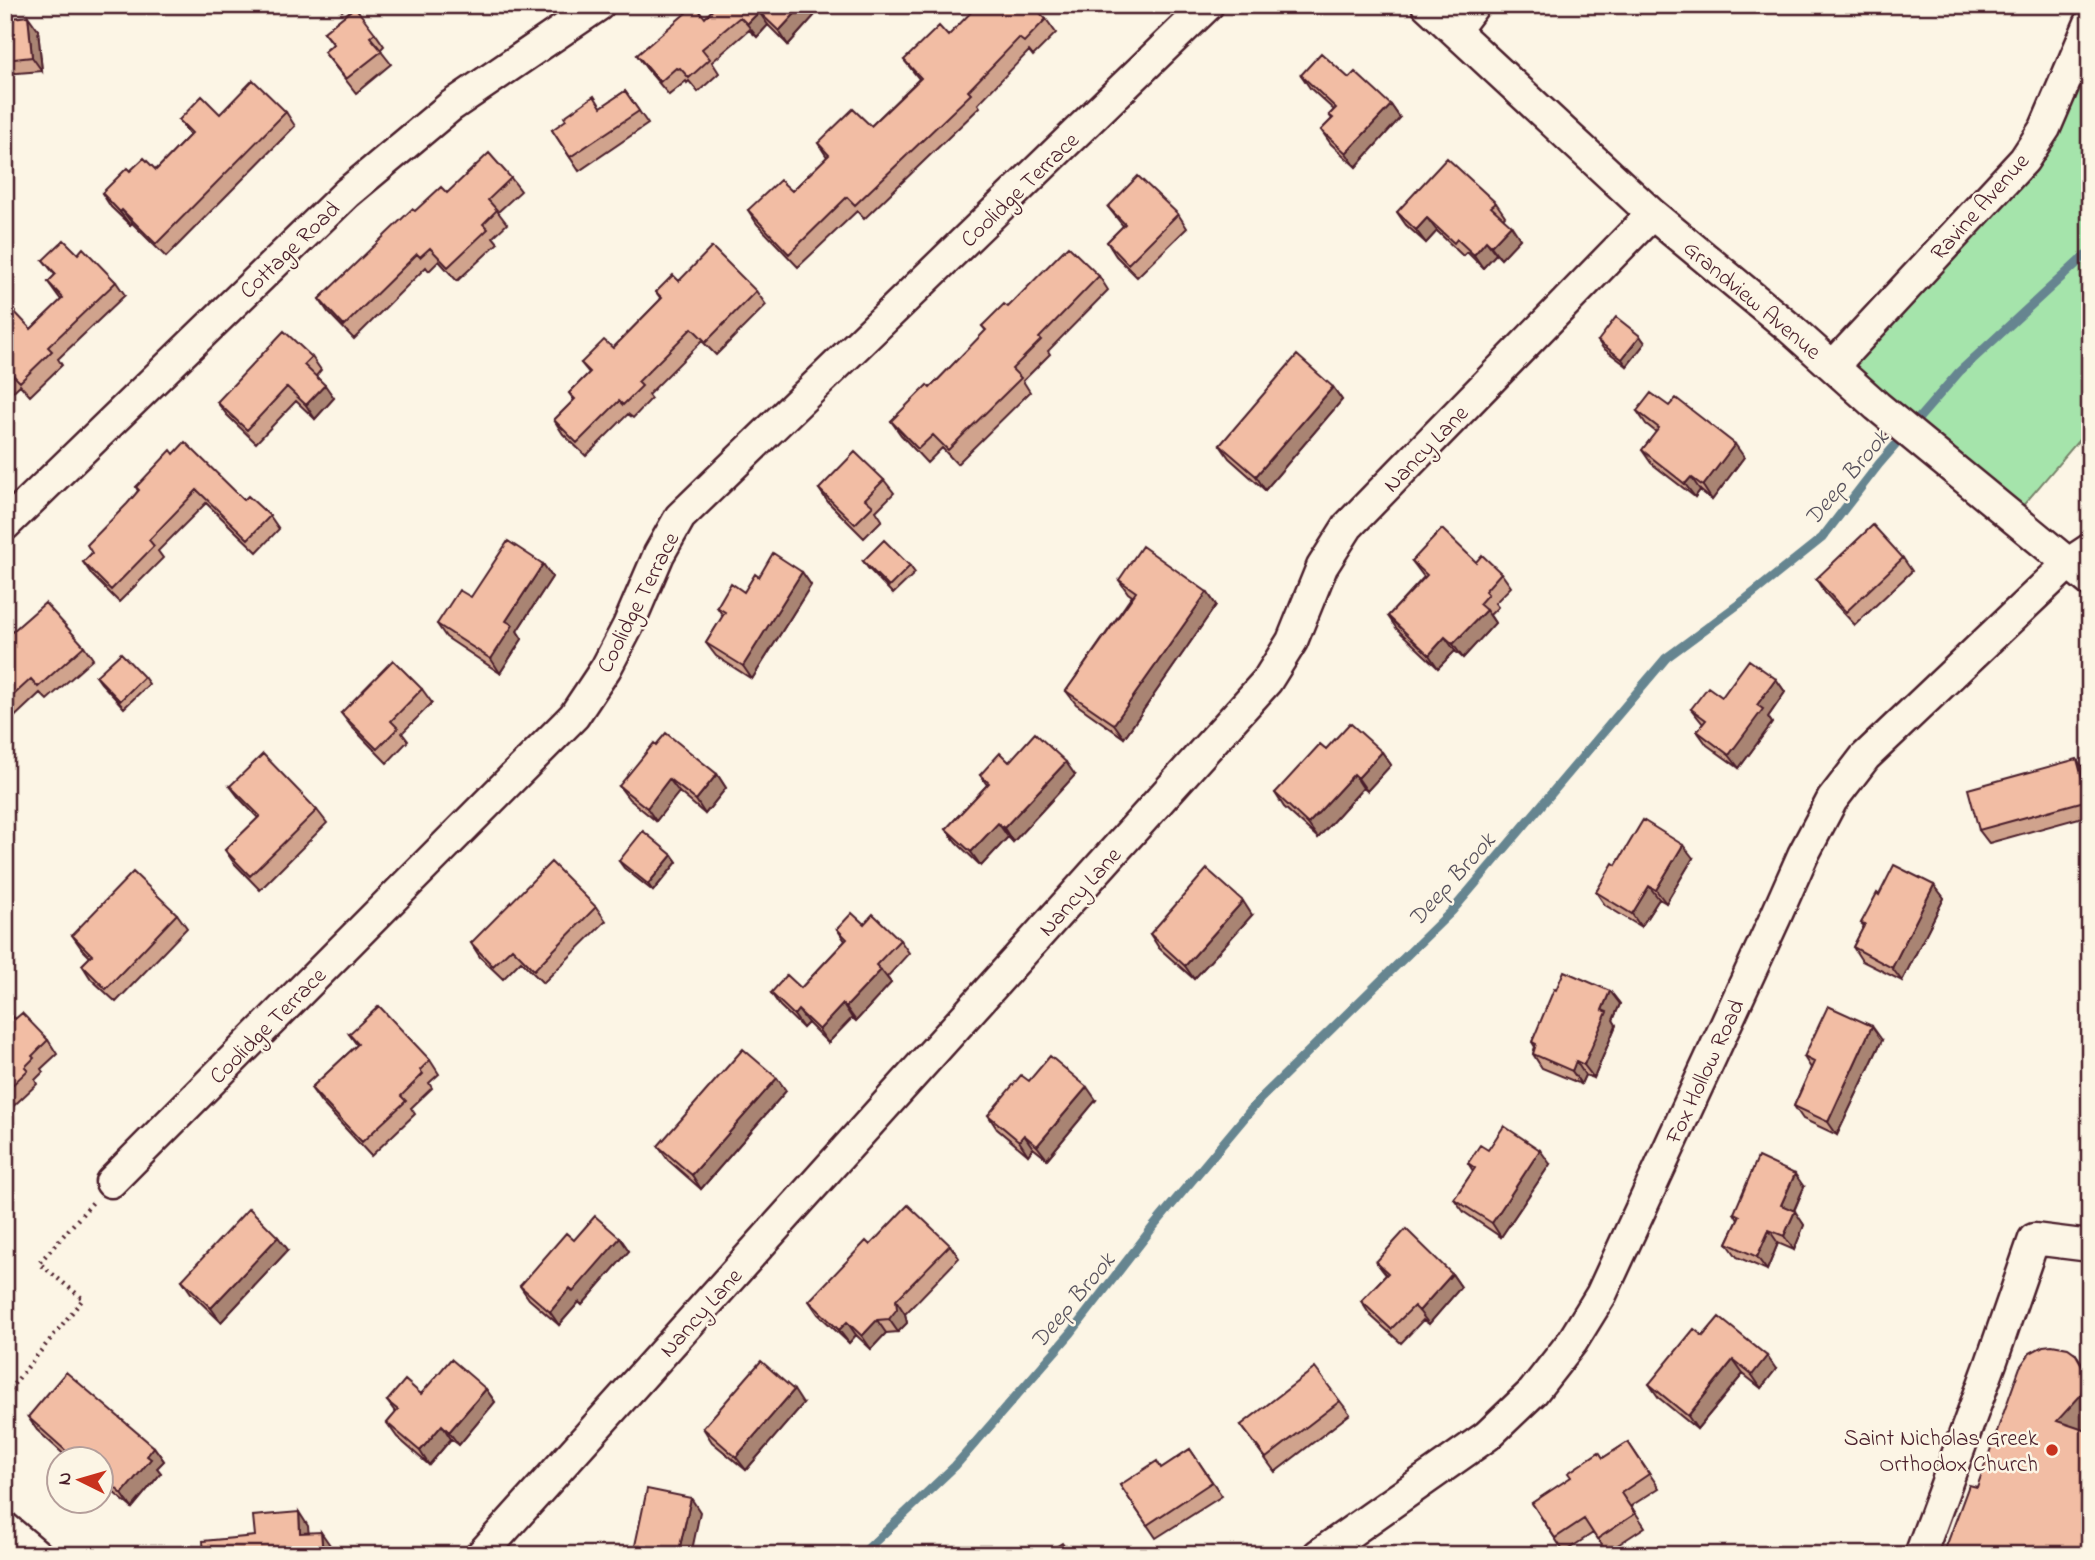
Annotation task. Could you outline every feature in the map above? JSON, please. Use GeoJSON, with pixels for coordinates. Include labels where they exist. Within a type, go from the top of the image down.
{"type":"FeatureCollection","features":[{"type":"Feature","properties":{"kind":"street","name":"Cottage Road"},"geometry":{"type":"LineString","coordinates":[[5,525],[346,193],[451,106],[599,5]]}},
{"type":"Feature","properties":{"kind":"street","name":"Coolidge Terrace"},"geometry":{"type":"LineString","coordinates":[[111,1182],[574,716],[611,658],[659,554],[680,517],[1208,5]]}},
{"type":"Feature","properties":{"kind":"street","name":"Grandview Avenue"},"geometry":{"type":"LineString","coordinates":[[1427,5],[1652,214],[1923,444],[2083,565]]}},
{"type":"Feature","properties":{"kind":"street"},"geometry":{"type":"LineString","coordinates":[[1455,30],[1474,5]]}},
{"type":"Feature","properties":{"kind":"street","name":"Ravine Avenue"},"geometry":{"type":"LineString","coordinates":[[1833,366],[2024,160],[2045,128],[2090,23]]}},
{"type":"Feature","properties":{"kind":"street","name":"Nancy Lane"},"geometry":{"type":"LineString","coordinates":[[481,1555],[1267,681],[1292,641],[1322,567],[1348,526],[1652,214]]}},
{"type":"Feature","properties":{"kind":"street","name":"Fox Hollow Road"},"geometry":{"type":"LineString","coordinates":[[1318,1555],[1488,1436],[1533,1392],[1572,1342],[1601,1295],[1803,855],[1832,800],[1865,757],[2083,565]]}},
{"type":"Feature","properties":{"kind":"street"},"geometry":{"type":"LineString","coordinates":[[1920,1555],[2034,1239],[2090,1246]]}},
{"type":"Feature","properties":{"kind":"street"},"geometry":{"type":"LineString","coordinates":[[5,1528],[37,1555]]}},
{"type":"Feature","properties":{"kind":"path"},"geometry":{"type":"LineString","coordinates":[[5,1395],[83,1299],[39,1263],[111,1182]]}},
{"type":"Feature","properties":{"kind":"green space"},"geometry":{"type":"Polygon","coordinates":[[[2090,47],[2090,427],[2015,515],[1844,365],[2064,97],[2090,47]]]}},
{"type":"Feature","properties":{"kind":"building"},"geometry":{"type":"Polygon","coordinates":[[[695,5],[705,18],[717,5],[803,5],[779,31],[759,12],[747,24],[740,17],[702,49],[710,59],[689,78],[680,68],[676,68],[660,82],[637,55],[695,5]]]}},
{"type":"Feature","properties":{"kind":"building"},"geometry":{"type":"Polygon","coordinates":[[[978,5],[1032,5],[1046,19],[1024,42],[1019,38],[968,91],[971,94],[855,205],[847,197],[789,254],[748,210],[780,180],[792,191],[829,155],[818,143],[853,109],[871,126],[921,78],[904,60],[939,26],[948,36],[978,5]]]}},
{"type":"Feature","properties":{"kind":"building"},"geometry":{"type":"Polygon","coordinates":[[[355,7],[375,33],[370,37],[382,51],[346,79],[324,52],[334,44],[324,32],[355,7]]]}},
{"type":"Feature","properties":{"kind":"building"},"geometry":{"type":"Polygon","coordinates":[[[28,16],[32,57],[5,60],[5,19],[28,16]]]}},
{"type":"Feature","properties":{"kind":"building"},"geometry":{"type":"Polygon","coordinates":[[[1321,53],[1349,78],[1355,72],[1391,105],[1346,153],[1321,130],[1333,118],[1329,115],[1336,108],[1301,75],[1321,53]]]}},
{"type":"Feature","properties":{"kind":"building"},"geometry":{"type":"Polygon","coordinates":[[[253,80],[286,112],[156,244],[102,193],[127,168],[130,171],[144,158],[156,170],[192,133],[179,120],[202,96],[220,114],[253,80]]]}},
{"type":"Feature","properties":{"kind":"building"},"geometry":{"type":"Polygon","coordinates":[[[625,91],[639,111],[570,157],[552,130],[566,120],[564,117],[594,96],[601,107],[625,91]]]}},
{"type":"Feature","properties":{"kind":"building"},"geometry":{"type":"Polygon","coordinates":[[[489,153],[511,178],[488,200],[497,210],[483,224],[488,229],[448,267],[430,248],[420,257],[417,254],[344,326],[319,299],[412,209],[415,211],[441,187],[447,193],[489,153]]]}},
{"type":"Feature","properties":{"kind":"building"},"geometry":{"type":"Polygon","coordinates":[[[1447,158],[1496,203],[1491,207],[1511,225],[1491,246],[1486,241],[1474,255],[1457,239],[1454,243],[1427,218],[1416,230],[1397,212],[1447,158]]]}},
{"type":"Feature","properties":{"kind":"building"},"geometry":{"type":"Polygon","coordinates":[[[1138,176],[1178,214],[1128,264],[1107,242],[1125,224],[1108,207],[1138,176]]]}},
{"type":"Feature","properties":{"kind":"building"},"geometry":{"type":"Polygon","coordinates":[[[64,240],[78,254],[83,248],[116,282],[48,347],[52,351],[20,382],[10,372],[5,376],[5,314],[11,308],[31,329],[63,298],[48,282],[56,274],[43,260],[64,240]]]}},
{"type":"Feature","properties":{"kind":"building"},"geometry":{"type":"Polygon","coordinates":[[[1068,246],[1099,276],[1012,369],[1021,378],[948,450],[933,435],[918,449],[891,421],[927,385],[930,388],[986,330],[982,326],[1004,304],[1008,307],[1068,246]]]}},
{"type":"Feature","properties":{"kind":"building"},"geometry":{"type":"Polygon","coordinates":[[[712,247],[756,291],[706,342],[692,328],[638,382],[642,386],[623,405],[619,401],[577,443],[554,420],[575,399],[569,393],[590,372],[581,363],[604,340],[613,348],[662,298],[656,292],[673,275],[679,281],[712,247]]]}},
{"type":"Feature","properties":{"kind":"building"},"geometry":{"type":"Polygon","coordinates":[[[1616,317],[1640,336],[1622,359],[1598,341],[1616,317]]]}},
{"type":"Feature","properties":{"kind":"building"},"geometry":{"type":"Polygon","coordinates":[[[284,331],[312,357],[304,365],[325,385],[306,405],[287,387],[247,430],[217,402],[284,331]]]}},
{"type":"Feature","properties":{"kind":"building"},"geometry":{"type":"Polygon","coordinates":[[[1297,355],[1333,387],[1256,476],[1220,445],[1297,355]]]}},
{"type":"Feature","properties":{"kind":"building"},"geometry":{"type":"Polygon","coordinates":[[[1651,393],[1669,406],[1676,398],[1735,444],[1703,486],[1691,477],[1685,484],[1642,450],[1659,428],[1637,411],[1651,393]]]}},
{"type":"Feature","properties":{"kind":"building"},"geometry":{"type":"Polygon","coordinates":[[[185,442],[244,500],[248,496],[270,516],[248,539],[197,490],[149,540],[154,546],[111,590],[83,562],[92,553],[87,545],[127,504],[139,490],[136,487],[171,450],[174,454],[185,442]]]}},
{"type":"Feature","properties":{"kind":"building"},"geometry":{"type":"Polygon","coordinates":[[[855,452],[884,480],[865,499],[873,506],[855,524],[819,489],[855,452]]]}},
{"type":"Feature","properties":{"kind":"building"},"geometry":{"type":"Polygon","coordinates":[[[1873,525],[1903,558],[1846,612],[1816,579],[1873,525]]]}},
{"type":"Feature","properties":{"kind":"building"},"geometry":{"type":"Polygon","coordinates":[[[1442,529],[1476,562],[1482,555],[1501,573],[1485,591],[1488,594],[1479,604],[1486,610],[1453,644],[1445,637],[1429,655],[1388,616],[1427,575],[1412,561],[1442,529]]]}},
{"type":"Feature","properties":{"kind":"building"},"geometry":{"type":"Polygon","coordinates":[[[884,540],[910,566],[889,587],[863,561],[884,540]]]}},
{"type":"Feature","properties":{"kind":"building"},"geometry":{"type":"Polygon","coordinates":[[[508,541],[543,564],[506,621],[513,625],[491,659],[437,624],[459,590],[471,597],[508,541]]]}},
{"type":"Feature","properties":{"kind":"building"},"geometry":{"type":"Polygon","coordinates":[[[1142,546],[1207,592],[1114,724],[1066,691],[1136,592],[1119,580],[1142,546]]]}},
{"type":"Feature","properties":{"kind":"building"},"geometry":{"type":"Polygon","coordinates":[[[773,553],[802,572],[743,666],[706,643],[725,612],[717,607],[731,583],[744,592],[755,574],[759,577],[773,553]]]}},
{"type":"Feature","properties":{"kind":"building"},"geometry":{"type":"Polygon","coordinates":[[[45,603],[84,646],[38,687],[31,679],[5,703],[5,638],[45,603]]]}},
{"type":"Feature","properties":{"kind":"building"},"geometry":{"type":"Polygon","coordinates":[[[121,653],[144,677],[120,701],[96,676],[121,653]]]}},
{"type":"Feature","properties":{"kind":"building"},"geometry":{"type":"Polygon","coordinates":[[[393,660],[422,689],[391,721],[398,728],[377,749],[341,713],[393,660]]]}},
{"type":"Feature","properties":{"kind":"building"},"geometry":{"type":"Polygon","coordinates":[[[1749,660],[1776,679],[1757,705],[1763,709],[1729,755],[1697,731],[1706,720],[1691,709],[1708,687],[1722,697],[1749,660]]]}},
{"type":"Feature","properties":{"kind":"building"},"geometry":{"type":"Polygon","coordinates":[[[1350,723],[1382,752],[1358,778],[1354,774],[1308,824],[1275,793],[1320,744],[1326,749],[1350,723]]]}},
{"type":"Feature","properties":{"kind":"building"},"geometry":{"type":"Polygon","coordinates":[[[666,733],[717,774],[696,800],[669,779],[647,808],[619,786],[654,743],[656,745],[666,733]]]}},
{"type":"Feature","properties":{"kind":"building"},"geometry":{"type":"Polygon","coordinates":[[[1035,733],[1066,762],[1004,828],[998,823],[971,852],[946,829],[989,783],[980,775],[1000,753],[1009,762],[1035,733]]]}},
{"type":"Feature","properties":{"kind":"building"},"geometry":{"type":"Polygon","coordinates":[[[263,754],[317,810],[250,876],[225,850],[260,816],[230,786],[263,754]]]}},
{"type":"Feature","properties":{"kind":"building"},"geometry":{"type":"Polygon","coordinates":[[[2077,759],[2088,800],[1979,830],[1968,789],[2077,759]]]}},
{"type":"Feature","properties":{"kind":"building"},"geometry":{"type":"Polygon","coordinates":[[[1643,820],[1683,845],[1656,890],[1649,886],[1632,914],[1596,892],[1643,820]]]}},
{"type":"Feature","properties":{"kind":"building"},"geometry":{"type":"Polygon","coordinates":[[[643,831],[672,855],[648,884],[619,861],[643,831]]]}},
{"type":"Feature","properties":{"kind":"building"},"geometry":{"type":"Polygon","coordinates":[[[551,862],[596,907],[534,970],[512,948],[493,966],[471,943],[551,862]]]}},
{"type":"Feature","properties":{"kind":"building"},"geometry":{"type":"Polygon","coordinates":[[[1894,865],[1934,885],[1892,968],[1853,947],[1865,924],[1861,923],[1894,865]]]}},
{"type":"Feature","properties":{"kind":"building"},"geometry":{"type":"Polygon","coordinates":[[[1207,869],[1243,901],[1185,966],[1150,934],[1207,869]]]}},
{"type":"Feature","properties":{"kind":"building"},"geometry":{"type":"Polygon","coordinates":[[[133,872],[177,914],[106,989],[82,965],[92,955],[72,935],[133,872]]]}},
{"type":"Feature","properties":{"kind":"building"},"geometry":{"type":"Polygon","coordinates":[[[852,913],[864,924],[873,914],[900,940],[876,965],[881,970],[846,1007],[843,1004],[819,1030],[798,1010],[794,1015],[771,993],[787,975],[801,988],[847,939],[837,929],[852,913]]]}},
{"type":"Feature","properties":{"kind":"building"},"geometry":{"type":"Polygon","coordinates":[[[1564,971],[1610,991],[1602,1010],[1607,1012],[1584,1065],[1576,1061],[1572,1071],[1533,1054],[1536,1044],[1532,1042],[1564,971]]]}},
{"type":"Feature","properties":{"kind":"building"},"geometry":{"type":"Polygon","coordinates":[[[379,1006],[430,1060],[420,1070],[423,1074],[401,1096],[406,1101],[362,1142],[311,1088],[358,1044],[349,1034],[379,1006]]]}},
{"type":"Feature","properties":{"kind":"building"},"geometry":{"type":"Polygon","coordinates":[[[1828,1006],[1872,1026],[1828,1122],[1794,1106],[1814,1062],[1804,1057],[1828,1006]]]}},
{"type":"Feature","properties":{"kind":"building"},"geometry":{"type":"Polygon","coordinates":[[[6,1009],[15,1019],[22,1013],[48,1040],[32,1056],[34,1058],[25,1067],[28,1070],[5,1092],[6,1009]]]}},
{"type":"Feature","properties":{"kind":"building"},"geometry":{"type":"Polygon","coordinates":[[[743,1049],[777,1078],[692,1175],[658,1146],[743,1049]]]}},
{"type":"Feature","properties":{"kind":"building"},"geometry":{"type":"Polygon","coordinates":[[[1050,1056],[1087,1087],[1037,1146],[1024,1135],[1019,1141],[988,1115],[1021,1075],[1029,1081],[1050,1056]]]}},
{"type":"Feature","properties":{"kind":"building"},"geometry":{"type":"Polygon","coordinates":[[[1504,1126],[1540,1150],[1492,1223],[1454,1199],[1475,1168],[1468,1163],[1480,1145],[1488,1150],[1504,1126]]]}},
{"type":"Feature","properties":{"kind":"building"},"geometry":{"type":"Polygon","coordinates":[[[1758,1157],[1795,1174],[1781,1205],[1795,1211],[1784,1236],[1769,1230],[1757,1257],[1727,1243],[1740,1216],[1734,1213],[1758,1157]]]}},
{"type":"Feature","properties":{"kind":"building"},"geometry":{"type":"Polygon","coordinates":[[[908,1205],[950,1245],[896,1300],[897,1309],[889,1319],[877,1320],[862,1336],[847,1322],[839,1330],[809,1301],[866,1241],[870,1245],[908,1205]]]}},
{"type":"Feature","properties":{"kind":"building"},"geometry":{"type":"Polygon","coordinates":[[[249,1208],[278,1237],[211,1308],[182,1280],[249,1208]]]}},
{"type":"Feature","properties":{"kind":"building"},"geometry":{"type":"Polygon","coordinates":[[[595,1216],[620,1238],[573,1292],[570,1288],[550,1312],[520,1286],[566,1233],[574,1240],[595,1216]]]}},
{"type":"Feature","properties":{"kind":"building"},"geometry":{"type":"Polygon","coordinates":[[[1406,1229],[1452,1274],[1419,1311],[1414,1306],[1391,1329],[1361,1301],[1388,1273],[1376,1262],[1406,1229]]]}},
{"type":"Feature","properties":{"kind":"building"},"geometry":{"type":"Polygon","coordinates":[[[1719,1317],[1767,1356],[1752,1375],[1733,1360],[1688,1416],[1649,1384],[1694,1329],[1703,1336],[1719,1317]]]}},
{"type":"Feature","properties":{"kind":"building","name":"Saint Nicholas Greek Orthodox Church"},"geometry":{"type":"Polygon","coordinates":[[[2043,1346],[2068,1348],[2075,1353],[2085,1376],[2081,1395],[2057,1421],[2090,1432],[2090,1555],[1943,1555],[1969,1485],[1977,1487],[2020,1367],[2030,1353],[2043,1346]]]}},
{"type":"Feature","properties":{"kind":"building"},"geometry":{"type":"Polygon","coordinates":[[[451,1359],[486,1389],[449,1432],[442,1425],[420,1451],[387,1423],[398,1410],[387,1401],[405,1380],[421,1394],[451,1359]]]}},
{"type":"Feature","properties":{"kind":"building"},"geometry":{"type":"Polygon","coordinates":[[[761,1361],[794,1390],[736,1457],[703,1428],[761,1361]]]}},
{"type":"Feature","properties":{"kind":"building"},"geometry":{"type":"Polygon","coordinates":[[[1315,1368],[1340,1401],[1266,1458],[1241,1425],[1315,1368]]]}},
{"type":"Feature","properties":{"kind":"building"},"geometry":{"type":"Polygon","coordinates":[[[66,1372],[154,1447],[147,1456],[151,1459],[122,1494],[116,1489],[116,1444],[58,1444],[28,1417],[66,1372]]]}},
{"type":"Feature","properties":{"kind":"building"},"geometry":{"type":"Polygon","coordinates":[[[1628,1442],[1649,1474],[1621,1493],[1635,1514],[1597,1539],[1584,1519],[1555,1538],[1532,1503],[1571,1477],[1568,1473],[1599,1452],[1603,1458],[1628,1442]]]}},
{"type":"Feature","properties":{"kind":"building"},"geometry":{"type":"Polygon","coordinates":[[[1190,1449],[1212,1482],[1147,1525],[1120,1485],[1157,1461],[1161,1468],[1190,1449]]]}},
{"type":"Feature","properties":{"kind":"building"},"geometry":{"type":"Polygon","coordinates":[[[647,1489],[691,1498],[678,1555],[633,1555],[647,1489]]]}},
{"type":"Feature","properties":{"kind":"building"},"geometry":{"type":"Polygon","coordinates":[[[299,1512],[300,1533],[321,1532],[323,1555],[204,1555],[203,1541],[255,1536],[253,1516],[299,1512]]]}},
{"type":"Feature","properties":{"kind":"building"},"geometry":{"type":"Polygon","coordinates":[[[1062,1543],[1070,1555],[1043,1555],[1062,1543]]]}},
{"type":"Feature","properties":{"kind":"building"},"geometry":{"type":"Polygon","coordinates":[[[1023,1547],[1028,1555],[1010,1555],[1023,1547]]]}},
{"type":"Feature","properties":{"kind":"waterway","name":"Deep Brook"},"geometry":{"type":"LineString","coordinates":[[861,1555],[955,1466],[1071,1333],[1153,1227],[1260,1099],[1452,911],[1666,658],[1822,538],[1879,464],[1959,372],[2090,251]]}},
{"type":"Feature","properties":{"kind":"place","name":"Saint Nicholas Greek Orthodox Church"},"geometry":{"type":"Point","coordinates":[2052,1450]}}]}
